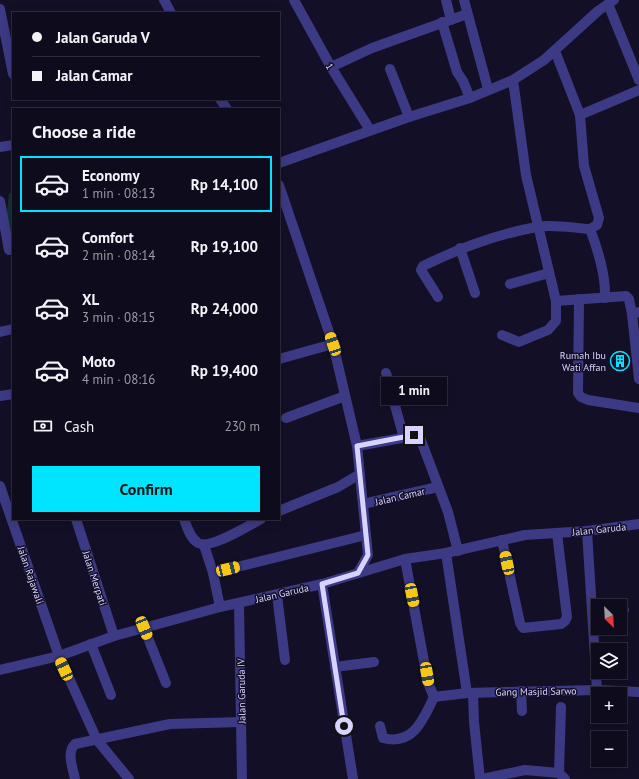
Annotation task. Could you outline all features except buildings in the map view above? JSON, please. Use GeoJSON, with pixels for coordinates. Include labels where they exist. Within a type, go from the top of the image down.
{"type":"FeatureCollection","features":[{"type":"Feature","properties":{"kind":"street"},"geometry":{"type":"LineString","coordinates":[[164,0],[170,12]]}},
{"type":"Feature","properties":{"kind":"street","name":"1"},"geometry":{"type":"LineString","coordinates":[[294,0],[330,67],[370,130]]}},
{"type":"Feature","properties":{"kind":"street"},"geometry":{"type":"LineString","coordinates":[[446,0],[447,21],[457,72],[463,81],[470,98]]}},
{"type":"Feature","properties":{"kind":"street"},"geometry":{"type":"LineString","coordinates":[[464,0],[488,89]]}},
{"type":"Feature","properties":{"kind":"street"},"geometry":{"type":"LineString","coordinates":[[280,163],[370,130],[470,98],[488,89],[513,80],[554,51],[611,2],[639,80]]}},
{"type":"Feature","properties":{"kind":"street"},"geometry":{"type":"LineString","coordinates":[[0,9],[11,51],[12,62]]}},
{"type":"Feature","properties":{"kind":"street"},"geometry":{"type":"LineString","coordinates":[[330,67],[372,48],[467,14]]}},
{"type":"Feature","properties":{"kind":"street"},"geometry":{"type":"LineString","coordinates":[[438,297],[421,270],[423,266],[460,248],[478,241],[538,227],[590,229],[597,225],[599,218],[584,166],[580,115],[554,51]]}},
{"type":"Feature","properties":{"kind":"street"},"geometry":{"type":"LineString","coordinates":[[390,69],[409,117]]}},
{"type":"Feature","properties":{"kind":"street"},"geometry":{"type":"LineString","coordinates":[[502,336],[519,342],[548,330],[556,321],[556,301],[526,175],[513,80]]}},
{"type":"Feature","properties":{"kind":"street"},"geometry":{"type":"LineString","coordinates":[[580,115],[639,90]]}},
{"type":"Feature","properties":{"kind":"street"},"geometry":{"type":"LineString","coordinates":[[0,147],[12,145]]}},
{"type":"Feature","properties":{"kind":"street"},"geometry":{"type":"LineString","coordinates":[[280,188],[333,344],[357,446],[368,555],[358,573]]}},
{"type":"Feature","properties":{"kind":"street"},"geometry":{"type":"LineString","coordinates":[[0,201],[7,250]]}},
{"type":"Feature","properties":{"kind":"street"},"geometry":{"type":"LineString","coordinates":[[590,229],[602,268],[606,289],[605,298]]}},
{"type":"Feature","properties":{"kind":"street"},"geometry":{"type":"LineString","coordinates":[[460,248],[475,293]]}},
{"type":"Feature","properties":{"kind":"street"},"geometry":{"type":"LineString","coordinates":[[510,284],[549,273]]}},
{"type":"Feature","properties":{"kind":"street"},"geometry":{"type":"LineString","coordinates":[[556,301],[626,296],[629,298],[635,313],[639,380]]}},
{"type":"Feature","properties":{"kind":"street"},"geometry":{"type":"LineString","coordinates":[[579,299],[578,393],[581,397],[588,400],[639,408]]}},
{"type":"Feature","properties":{"kind":"street"},"geometry":{"type":"LineString","coordinates":[[0,332],[12,329]]}},
{"type":"Feature","properties":{"kind":"street"},"geometry":{"type":"LineString","coordinates":[[280,359],[333,344]]}},
{"type":"Feature","properties":{"kind":"street"},"geometry":{"type":"LineString","coordinates":[[386,373],[404,438]]}},
{"type":"Feature","properties":{"kind":"street"},"geometry":{"type":"LineString","coordinates":[[0,396],[12,394]]}},
{"type":"Feature","properties":{"kind":"street"},"geometry":{"type":"LineString","coordinates":[[286,418],[346,396]]}},
{"type":"Feature","properties":{"kind":"street","name":"Jalan Camar"},"geometry":{"type":"LineString","coordinates":[[357,446],[419,435],[438,487],[363,504]]}},
{"type":"Feature","properties":{"kind":"street"},"geometry":{"type":"LineString","coordinates":[[280,511],[338,487],[360,474]]}},
{"type":"Feature","properties":{"kind":"street"},"geometry":{"type":"LineString","coordinates":[[438,487],[448,512],[458,551]]}},
{"type":"Feature","properties":{"kind":"street","name":"Jalan Rajawali"},"geometry":{"type":"LineString","coordinates":[[1,491],[11,512]]}},
{"type":"Feature","properties":{"kind":"street","name":"Jalan Rajawali"},"geometry":{"type":"LineString","coordinates":[[14,520],[58,656],[97,740],[129,779]]}},
{"type":"Feature","properties":{"kind":"street","name":"Jalan Merpati"},"geometry":{"type":"LineString","coordinates":[[76,520],[114,636]]}},
{"type":"Feature","properties":{"kind":"street"},"geometry":{"type":"LineString","coordinates":[[184,520],[192,537],[198,543],[204,545],[235,534],[259,520]]}},
{"type":"Feature","properties":{"kind":"street","name":"Jalan Garuda"},"geometry":{"type":"LineString","coordinates":[[0,669],[58,656],[114,636],[220,607],[239,604],[322,584],[405,559],[458,551],[525,535],[587,531],[639,524]]}},
{"type":"Feature","properties":{"kind":"street"},"geometry":{"type":"LineString","coordinates":[[587,531],[594,599]]}},
{"type":"Feature","properties":{"kind":"street"},"geometry":{"type":"LineString","coordinates":[[502,540],[520,623],[524,628],[561,624],[567,617],[557,532]]}},
{"type":"Feature","properties":{"kind":"street"},"geometry":{"type":"LineString","coordinates":[[213,573],[366,535]]}},
{"type":"Feature","properties":{"kind":"street"},"geometry":{"type":"LineString","coordinates":[[204,545],[213,573],[220,607]]}},
{"type":"Feature","properties":{"kind":"street"},"geometry":{"type":"LineString","coordinates":[[446,553],[470,693],[481,779],[525,770],[562,776],[561,707]]}},
{"type":"Feature","properties":{"kind":"street"},"geometry":{"type":"LineString","coordinates":[[368,555],[385,564]]}},
{"type":"Feature","properties":{"kind":"street"},"geometry":{"type":"LineString","coordinates":[[380,726],[382,738],[398,740],[406,737],[415,730],[421,722],[434,697],[428,683],[405,559]]}},
{"type":"Feature","properties":{"kind":"street"},"geometry":{"type":"LineString","coordinates":[[322,584],[353,779]]}},
{"type":"Feature","properties":{"kind":"street"},"geometry":{"type":"LineString","coordinates":[[277,595],[285,660]]}},
{"type":"Feature","properties":{"kind":"street","name":"Jalan Garuda IV"},"geometry":{"type":"LineString","coordinates":[[239,604],[242,779]]}},
{"type":"Feature","properties":{"kind":"street"},"geometry":{"type":"LineString","coordinates":[[144,628],[166,683]]}},
{"type":"Feature","properties":{"kind":"street"},"geometry":{"type":"LineString","coordinates":[[596,635],[598,687]]}},
{"type":"Feature","properties":{"kind":"street"},"geometry":{"type":"LineString","coordinates":[[91,644],[111,694]]}},
{"type":"Feature","properties":{"kind":"street"},"geometry":{"type":"LineString","coordinates":[[335,667],[374,662]]}},
{"type":"Feature","properties":{"kind":"street","name":"Gang Masjid Sarwo"},"geometry":{"type":"LineString","coordinates":[[434,697],[470,693],[591,690]]}},
{"type":"Feature","properties":{"kind":"street","name":"Gang Masjid Sarwo"},"geometry":{"type":"LineString","coordinates":[[627,691],[639,692]]}},
{"type":"Feature","properties":{"kind":"street"},"geometry":{"type":"LineString","coordinates":[[521,692],[522,711]]}},
{"type":"Feature","properties":{"kind":"street"},"geometry":{"type":"LineString","coordinates":[[75,779],[70,753],[71,748],[75,744],[170,724],[242,722]]}},
{"type":"Feature","properties":{"kind":"green space"},"geometry":{"type":"Polygon","coordinates":[[[12,192],[12,236],[6,222],[9,193],[12,192]]]}},
{"type":"Feature","properties":{"kind":"place","name":"Rumah Ibu Wati Affan"},"geometry":{"type":"Point","coordinates":[620,361]}},
{"type":"Feature","properties":{"kind":"route"},"geometry":{"type":"LineString","coordinates":[[344,726],[322,584],[358,573],[368,555],[357,446],[414,435]]}}]}
